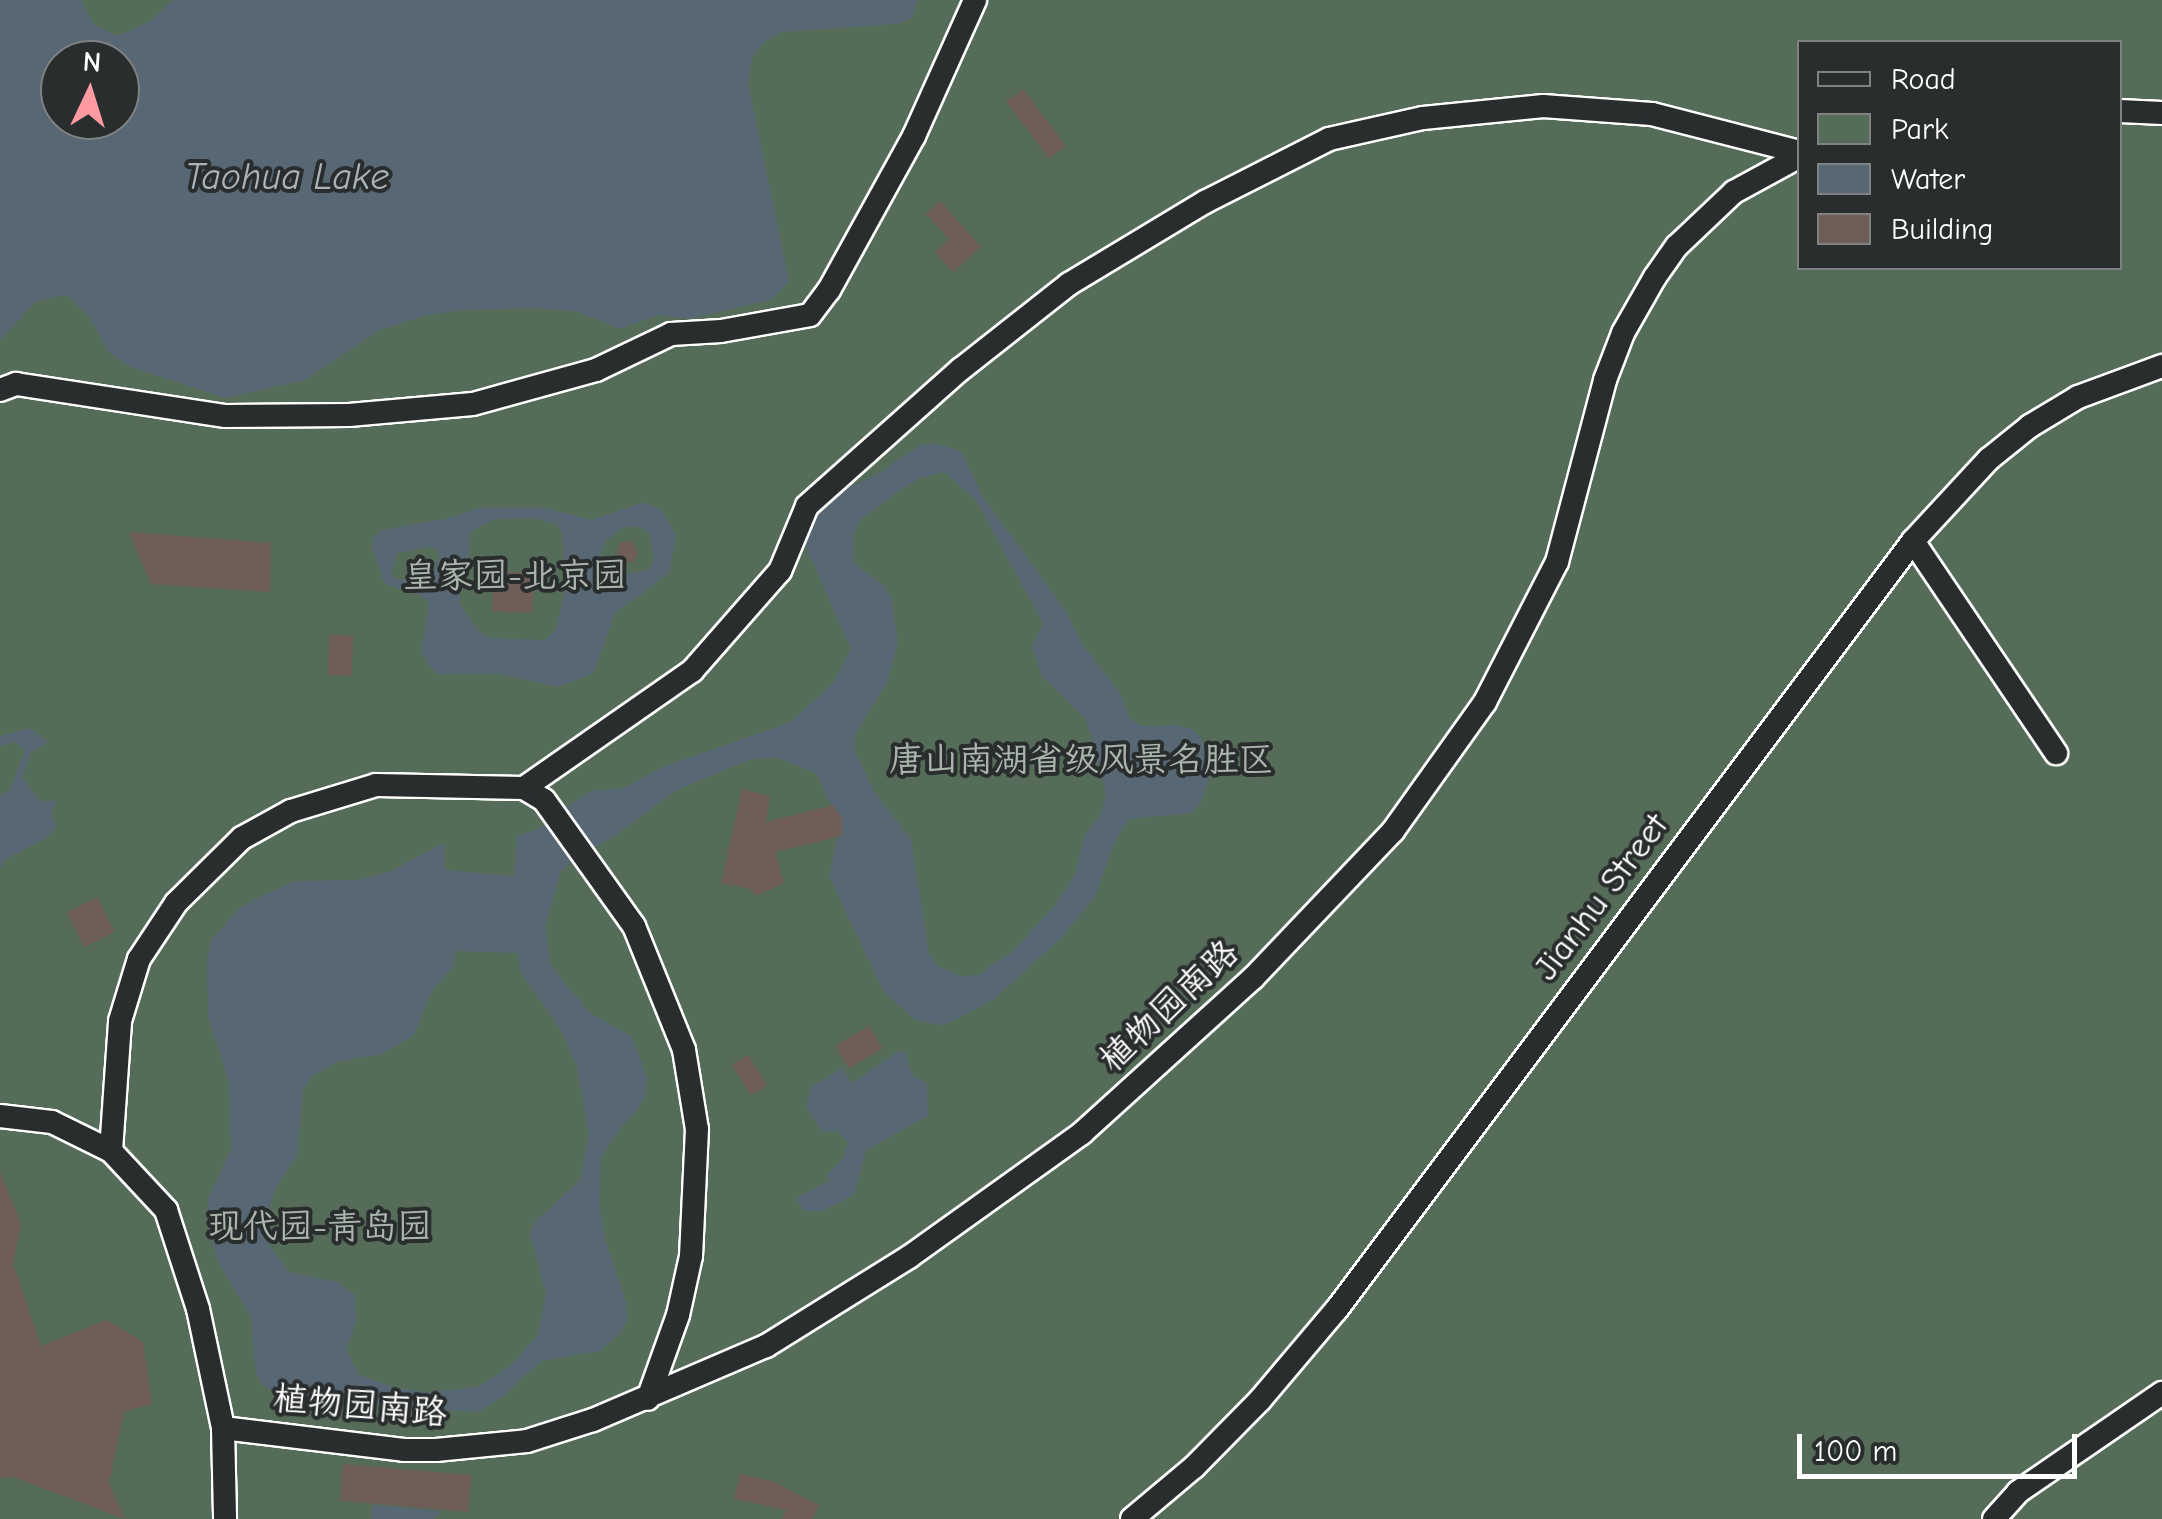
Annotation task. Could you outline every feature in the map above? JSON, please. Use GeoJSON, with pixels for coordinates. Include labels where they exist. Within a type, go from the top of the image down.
{"type":"FeatureCollection","features":[{"type":"Feature","properties":{"kind":"street"},"geometry":{"type":"LineString","coordinates":[[0,390],[16,384],[226,416],[348,416],[472,404],[596,370],[671,334],[721,331],[810,315],[829,290],[914,136],[976,0]]}},
{"type":"Feature","properties":{"kind":"street"},"geometry":{"type":"LineString","coordinates":[[111,1151],[120,1021],[139,959],[176,903],[242,838],[291,811],[376,785],[534,794],[692,671],[780,571],[807,506],[961,368],[1069,284],[1205,202],[1329,139],[1423,118],[1543,106],[1652,114],[1797,153]]}},
{"type":"Feature","properties":{"kind":"street"},"geometry":{"type":"LineString","coordinates":[[2122,111],[2162,113]]}},
{"type":"Feature","properties":{"kind":"street","name":"植物园南路"},"geometry":{"type":"LineString","coordinates":[[223,1428],[404,1450],[473,1449],[527,1441],[648,1398],[766,1346],[909,1257],[1082,1133],[1253,978],[1387,838],[1484,702],[1557,562],[1604,380],[1623,333],[1655,277],[1677,246],[1734,192],[1797,156]]}},
{"type":"Feature","properties":{"kind":"street","name":"Jianhu Street"},"geometry":{"type":"LineString","coordinates":[[1132,1519],[1220,1440],[1337,1309],[1913,541],[1989,459],[2030,426],[2078,397],[2162,366]]}},
{"type":"Feature","properties":{"kind":"street"},"geometry":{"type":"LineString","coordinates":[[1913,541],[2056,753]]}},
{"type":"Feature","properties":{"kind":"street"},"geometry":{"type":"LineString","coordinates":[[534,794],[597,871],[641,938],[684,1050],[697,1129],[691,1256],[678,1315],[648,1398]]}},
{"type":"Feature","properties":{"kind":"street"},"geometry":{"type":"LineString","coordinates":[[0,1116],[52,1122],[111,1151],[166,1210],[198,1309],[223,1428],[225,1519]]}},
{"type":"Feature","properties":{"kind":"street"},"geometry":{"type":"LineString","coordinates":[[1994,1519],[2018,1492],[2162,1392]]}},
{"type":"Feature","properties":{"kind":"green space","name":"唐山南湖省级风景名胜区"},"geometry":{"type":"Polygon","coordinates":[[[0,0],[2162,0],[2162,1519],[0,1519],[0,0]]]}},
{"type":"Feature","properties":{"kind":"water","name":"Taohua Lake"},"geometry":{"type":"Polygon","coordinates":[[[0,0],[81,0],[94,25],[117,36],[149,22],[174,0],[917,0],[912,18],[897,24],[781,32],[763,43],[752,58],[748,83],[789,281],[771,300],[688,319],[658,315],[619,329],[579,312],[537,308],[461,310],[424,316],[380,330],[305,380],[226,398],[130,367],[109,352],[88,315],[66,295],[37,301],[0,339],[0,0]]]}},
{"type":"Feature","properties":{"kind":"water"},"geometry":{"type":"Polygon","coordinates":[[[934,443],[961,451],[983,497],[1065,610],[1084,647],[1120,693],[1130,718],[1141,726],[1178,725],[1194,730],[1202,741],[1209,778],[1201,802],[1192,813],[1129,819],[1115,841],[1095,896],[1063,936],[993,1000],[943,1026],[913,1019],[883,990],[829,876],[838,834],[836,816],[816,773],[778,758],[751,759],[677,790],[610,839],[571,861],[560,873],[545,928],[550,962],[561,979],[590,1013],[632,1037],[647,1078],[646,1094],[635,1114],[622,1125],[601,1158],[599,1205],[606,1242],[626,1302],[627,1321],[618,1335],[600,1351],[541,1361],[502,1397],[478,1412],[382,1407],[341,1398],[281,1395],[264,1387],[256,1374],[251,1317],[219,1264],[207,1224],[208,1199],[231,1149],[229,1082],[208,1016],[207,959],[212,939],[240,908],[296,881],[358,880],[389,872],[444,843],[445,870],[514,876],[517,836],[538,829],[590,791],[624,788],[660,768],[791,722],[833,683],[851,649],[806,547],[802,529],[811,504],[876,475],[920,445],[934,443]],[[944,472],[917,479],[895,494],[858,522],[853,537],[854,563],[885,587],[891,599],[898,642],[887,683],[855,734],[855,751],[874,792],[911,840],[929,953],[937,966],[961,976],[978,975],[1013,951],[1057,903],[1075,874],[1085,835],[1101,814],[1106,794],[1086,719],[1042,676],[1032,647],[1043,623],[976,500],[944,472]],[[456,951],[453,967],[433,989],[413,1036],[382,1054],[336,1062],[310,1078],[303,1091],[297,1155],[274,1191],[265,1228],[268,1243],[289,1272],[338,1282],[355,1296],[356,1322],[346,1349],[358,1374],[395,1388],[427,1392],[478,1387],[510,1366],[538,1335],[546,1294],[530,1233],[535,1222],[580,1180],[589,1135],[577,1066],[559,1027],[520,971],[518,953],[456,951]]]}},
{"type":"Feature","properties":{"kind":"water"},"geometry":{"type":"Polygon","coordinates":[[[644,502],[662,510],[676,536],[669,573],[615,613],[594,673],[558,687],[499,674],[436,674],[421,653],[429,603],[422,596],[385,584],[372,549],[373,537],[382,530],[454,517],[478,508],[546,508],[591,520],[644,502]],[[534,518],[494,519],[470,532],[468,569],[459,581],[460,604],[478,631],[489,638],[545,640],[556,629],[564,595],[563,537],[557,524],[534,518]],[[624,527],[605,541],[600,556],[611,577],[648,570],[654,560],[650,535],[641,527],[624,527]],[[430,547],[397,553],[391,575],[397,580],[433,573],[439,556],[438,549],[430,547]]]}},
{"type":"Feature","properties":{"kind":"water"},"geometry":{"type":"Polygon","coordinates":[[[30,728],[48,742],[31,752],[22,778],[40,801],[58,801],[51,811],[56,828],[45,839],[4,860],[0,869],[0,795],[10,789],[25,750],[16,742],[0,746],[0,736],[30,728]]]}},
{"type":"Feature","properties":{"kind":"water"},"geometry":{"type":"Polygon","coordinates":[[[899,1051],[906,1054],[912,1075],[927,1083],[928,1116],[866,1150],[854,1195],[822,1211],[804,1211],[796,1198],[830,1180],[827,1175],[842,1160],[848,1143],[838,1131],[822,1132],[806,1107],[811,1087],[842,1068],[852,1083],[899,1051]]]}},
{"type":"Feature","properties":{"kind":"water"},"geometry":{"type":"Polygon","coordinates":[[[372,1505],[441,1511],[434,1519],[371,1519],[372,1505]]]}},
{"type":"Feature","properties":{"kind":"building"},"geometry":{"type":"Polygon","coordinates":[[[1023,89],[1066,146],[1049,158],[1006,102],[1023,89]]]}},
{"type":"Feature","properties":{"kind":"building"},"geometry":{"type":"Polygon","coordinates":[[[940,201],[981,247],[953,272],[935,252],[949,239],[926,214],[940,201]]]}},
{"type":"Feature","properties":{"kind":"building"},"geometry":{"type":"Polygon","coordinates":[[[129,532],[271,543],[270,592],[151,584],[129,532]]]}},
{"type":"Feature","properties":{"kind":"building"},"geometry":{"type":"Polygon","coordinates":[[[622,542],[633,542],[638,553],[634,562],[620,561],[616,552],[622,542]]]}},
{"type":"Feature","properties":{"kind":"building"},"geometry":{"type":"Polygon","coordinates":[[[494,571],[534,573],[532,613],[492,611],[494,571]]]}},
{"type":"Feature","properties":{"kind":"building"},"geometry":{"type":"Polygon","coordinates":[[[329,635],[353,636],[352,676],[328,675],[329,635]]]}},
{"type":"Feature","properties":{"kind":"building"},"geometry":{"type":"Polygon","coordinates":[[[742,789],[770,796],[766,822],[833,805],[842,818],[842,836],[775,852],[784,883],[755,896],[751,889],[721,883],[742,789]]]}},
{"type":"Feature","properties":{"kind":"building"},"geometry":{"type":"Polygon","coordinates":[[[97,897],[115,932],[84,947],[67,912],[97,897]]]}},
{"type":"Feature","properties":{"kind":"building"},"geometry":{"type":"Polygon","coordinates":[[[869,1026],[882,1048],[849,1068],[836,1046],[869,1026]]]}},
{"type":"Feature","properties":{"kind":"building"},"geometry":{"type":"Polygon","coordinates":[[[748,1055],[767,1086],[751,1096],[732,1065],[748,1055]]]}},
{"type":"Feature","properties":{"kind":"building"},"geometry":{"type":"Polygon","coordinates":[[[0,1172],[21,1224],[13,1264],[41,1346],[107,1320],[143,1342],[152,1404],[124,1412],[109,1483],[125,1519],[13,1477],[0,1478],[0,1172]]]}},
{"type":"Feature","properties":{"kind":"building"},"geometry":{"type":"Polygon","coordinates":[[[343,1464],[472,1475],[468,1512],[340,1501],[343,1464]]]}},
{"type":"Feature","properties":{"kind":"building"},"geometry":{"type":"Polygon","coordinates":[[[740,1474],[772,1481],[819,1505],[812,1519],[782,1519],[786,1510],[734,1499],[740,1474]]]}},
{"type":"Feature","properties":{"kind":"park label","name":"皇家园-北京园"},"geometry":{"type":"Point","coordinates":[515,576]}},
{"type":"Feature","properties":{"kind":"park label","name":"现代园-青岛园"},"geometry":{"type":"Point","coordinates":[320,1227]}}]}
